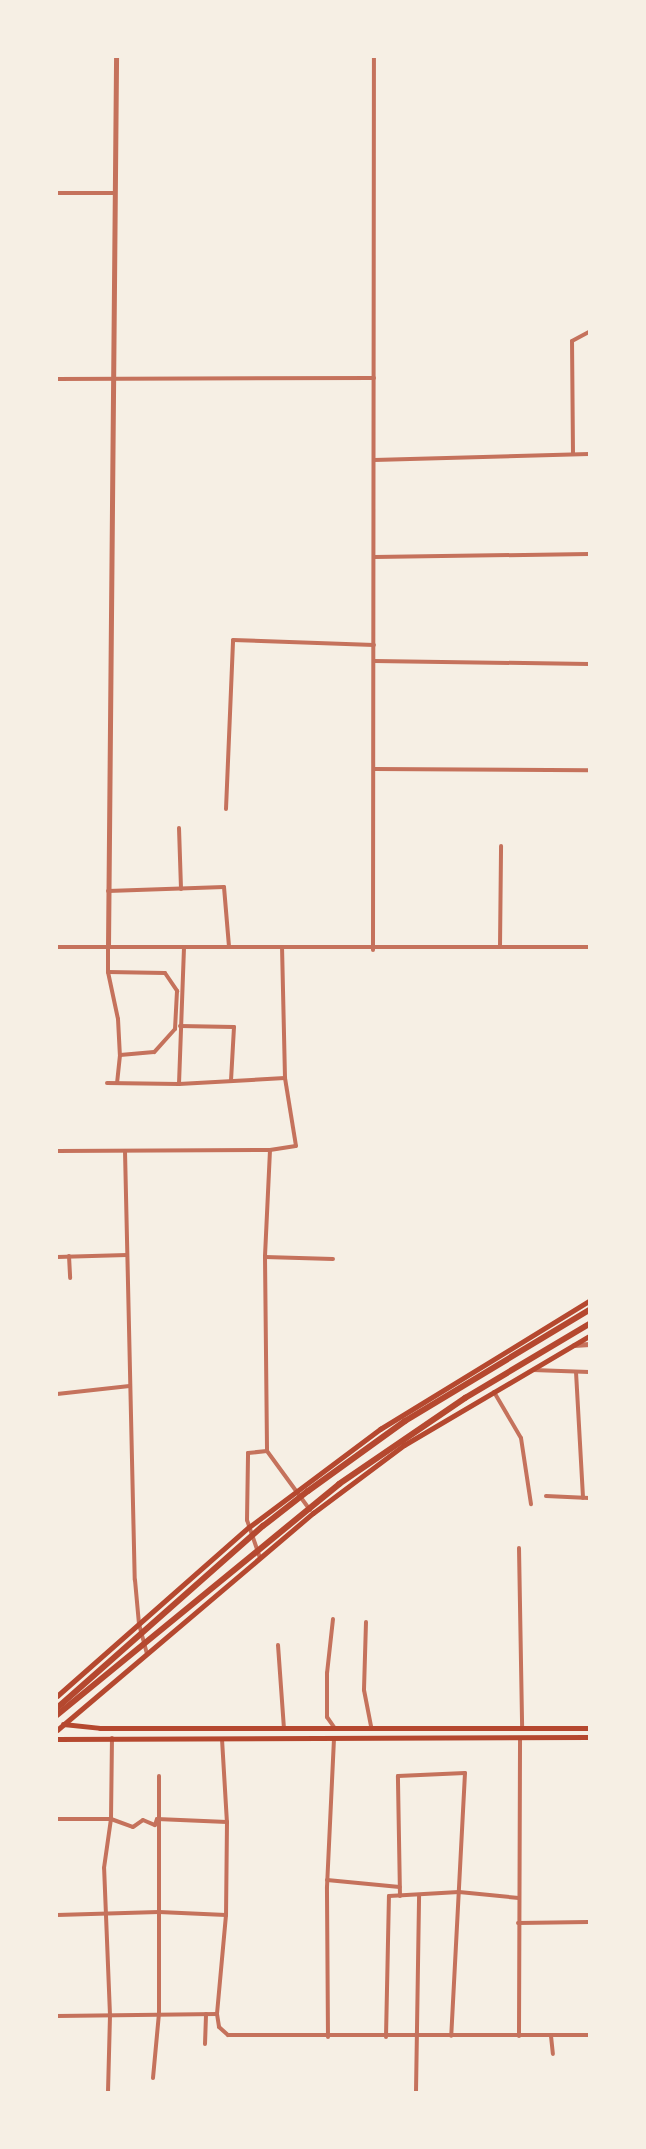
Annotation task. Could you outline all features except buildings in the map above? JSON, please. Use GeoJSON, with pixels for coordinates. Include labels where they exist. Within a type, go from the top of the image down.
{"type":"FeatureCollection","features":[{"type":"Feature","properties":{"kind":"main road"},"geometry":{"type":"LineString","coordinates":[[57,1696],[249,1527],[396,1418],[589,1301]]}},
{"type":"Feature","properties":{"kind":"main road"},"geometry":{"type":"LineString","coordinates":[[57,1708],[263,1526],[308,1491],[400,1424],[589,1310]]}},
{"type":"Feature","properties":{"kind":"main road"},"geometry":{"type":"LineString","coordinates":[[57,1715],[339,1484],[465,1398],[589,1324]]}},
{"type":"Feature","properties":{"kind":"main road"},"geometry":{"type":"LineString","coordinates":[[57,1730],[313,1513],[404,1445],[589,1336]]}},
{"type":"Feature","properties":{"kind":"main road"},"geometry":{"type":"LineString","coordinates":[[63,1724],[81,1728],[589,1728]]}},
{"type":"Feature","properties":{"kind":"main road"},"geometry":{"type":"LineString","coordinates":[[57,1739],[589,1737]]}},
{"type":"Feature","properties":{"kind":"street"},"geometry":{"type":"LineString","coordinates":[[116,57],[108,972],[118,1019],[120,1055],[117,1083]]}},
{"type":"Feature","properties":{"kind":"street"},"geometry":{"type":"LineString","coordinates":[[373,950],[374,57]]}},
{"type":"Feature","properties":{"kind":"street"},"geometry":{"type":"LineString","coordinates":[[57,193],[116,193]]}},
{"type":"Feature","properties":{"kind":"street"},"geometry":{"type":"LineString","coordinates":[[573,454],[571,349],[576,336],[589,332]]}},
{"type":"Feature","properties":{"kind":"street"},"geometry":{"type":"LineString","coordinates":[[57,379],[374,378]]}},
{"type":"Feature","properties":{"kind":"street"},"geometry":{"type":"LineString","coordinates":[[374,460],[589,454]]}},
{"type":"Feature","properties":{"kind":"street"},"geometry":{"type":"LineString","coordinates":[[374,557],[589,554]]}},
{"type":"Feature","properties":{"kind":"street"},"geometry":{"type":"LineString","coordinates":[[226,809],[233,640],[374,645]]}},
{"type":"Feature","properties":{"kind":"street"},"geometry":{"type":"LineString","coordinates":[[374,661],[589,664]]}},
{"type":"Feature","properties":{"kind":"street"},"geometry":{"type":"LineString","coordinates":[[374,769],[589,770]]}},
{"type":"Feature","properties":{"kind":"street"},"geometry":{"type":"LineString","coordinates":[[179,828],[181,889]]}},
{"type":"Feature","properties":{"kind":"street"},"geometry":{"type":"LineString","coordinates":[[500,947],[501,846]]}},
{"type":"Feature","properties":{"kind":"street"},"geometry":{"type":"LineString","coordinates":[[108,891],[224,887],[229,947]]}},
{"type":"Feature","properties":{"kind":"street"},"geometry":{"type":"LineString","coordinates":[[57,947],[373,950],[589,947]]}},
{"type":"Feature","properties":{"kind":"street"},"geometry":{"type":"LineString","coordinates":[[179,1084],[184,949]]}},
{"type":"Feature","properties":{"kind":"street"},"geometry":{"type":"LineString","coordinates":[[57,1150],[270,1150],[296,1146],[285,1078],[282,949]]}},
{"type":"Feature","properties":{"kind":"street"},"geometry":{"type":"LineString","coordinates":[[108,972],[165,973],[177,991],[175,1029],[164,1043],[154,1052],[120,1055]]}},
{"type":"Feature","properties":{"kind":"street"},"geometry":{"type":"LineString","coordinates":[[180,1026],[234,1027],[231,1082]]}},
{"type":"Feature","properties":{"kind":"street"},"geometry":{"type":"LineString","coordinates":[[107,1083],[179,1084],[285,1078]]}},
{"type":"Feature","properties":{"kind":"street"},"geometry":{"type":"LineString","coordinates":[[270,1150],[265,1257],[267,1451],[313,1513]]}},
{"type":"Feature","properties":{"kind":"street"},"geometry":{"type":"LineString","coordinates":[[125,1151],[139,1624],[147,1654]]}},
{"type":"Feature","properties":{"kind":"street"},"geometry":{"type":"LineString","coordinates":[[57,1257],[127,1255]]}},
{"type":"Feature","properties":{"kind":"street"},"geometry":{"type":"LineString","coordinates":[[69,1256],[70,1278]]}},
{"type":"Feature","properties":{"kind":"street"},"geometry":{"type":"LineString","coordinates":[[265,1257],[333,1259]]}},
{"type":"Feature","properties":{"kind":"street"},"geometry":{"type":"LineString","coordinates":[[574,1345],[589,1344]]}},
{"type":"Feature","properties":{"kind":"street"},"geometry":{"type":"LineString","coordinates":[[531,1370],[589,1372]]}},
{"type":"Feature","properties":{"kind":"street"},"geometry":{"type":"LineString","coordinates":[[576,1372],[583,1498]]}},
{"type":"Feature","properties":{"kind":"street"},"geometry":{"type":"LineString","coordinates":[[57,1394],[131,1386]]}},
{"type":"Feature","properties":{"kind":"street"},"geometry":{"type":"LineString","coordinates":[[494,1392],[521,1438],[531,1504]]}},
{"type":"Feature","properties":{"kind":"street"},"geometry":{"type":"LineString","coordinates":[[260,1558],[249,1527],[248,1453],[267,1451]]}},
{"type":"Feature","properties":{"kind":"street"},"geometry":{"type":"LineString","coordinates":[[546,1496],[589,1498]]}},
{"type":"Feature","properties":{"kind":"street"},"geometry":{"type":"LineString","coordinates":[[519,1548],[522,1729]]}},
{"type":"Feature","properties":{"kind":"street"},"geometry":{"type":"LineString","coordinates":[[333,1618],[327,1672],[327,1717],[334,1727]]}},
{"type":"Feature","properties":{"kind":"street"},"geometry":{"type":"LineString","coordinates":[[366,1622],[364,1690],[371,1727]]}},
{"type":"Feature","properties":{"kind":"street"},"geometry":{"type":"LineString","coordinates":[[278,1645],[284,1728]]}},
{"type":"Feature","properties":{"kind":"street"},"geometry":{"type":"LineString","coordinates":[[57,1715],[63,1724]]}},
{"type":"Feature","properties":{"kind":"street"},"geometry":{"type":"LineString","coordinates":[[108,2092],[110,2015],[104,1868],[111,1819],[112,1737]]}},
{"type":"Feature","properties":{"kind":"street"},"geometry":{"type":"LineString","coordinates":[[222,1737],[227,1822],[226,1915],[218,2014],[219,2027],[228,2035],[328,2037],[589,2035]]}},
{"type":"Feature","properties":{"kind":"street"},"geometry":{"type":"LineString","coordinates":[[328,2037],[327,1880],[334,1738]]}},
{"type":"Feature","properties":{"kind":"street"},"geometry":{"type":"LineString","coordinates":[[519,2036],[520,1739]]}},
{"type":"Feature","properties":{"kind":"street"},"geometry":{"type":"LineString","coordinates":[[400,1896],[398,1776],[465,1773],[451,2036]]}},
{"type":"Feature","properties":{"kind":"street"},"geometry":{"type":"LineString","coordinates":[[153,2078],[159,2013],[159,1776]]}},
{"type":"Feature","properties":{"kind":"street"},"geometry":{"type":"LineString","coordinates":[[57,1819],[111,1819],[133,1827],[143,1820],[156,1825],[158,1819]]}},
{"type":"Feature","properties":{"kind":"street"},"geometry":{"type":"LineString","coordinates":[[158,1819],[227,1822]]}},
{"type":"Feature","properties":{"kind":"street"},"geometry":{"type":"LineString","coordinates":[[327,1880],[400,1887]]}},
{"type":"Feature","properties":{"kind":"street"},"geometry":{"type":"LineString","coordinates":[[386,2037],[389,1896],[459,1892],[519,1899]]}},
{"type":"Feature","properties":{"kind":"street"},"geometry":{"type":"LineString","coordinates":[[416,2092],[420,1896]]}},
{"type":"Feature","properties":{"kind":"street"},"geometry":{"type":"LineString","coordinates":[[57,1915],[107,1916],[159,1911],[226,1915]]}},
{"type":"Feature","properties":{"kind":"street"},"geometry":{"type":"LineString","coordinates":[[518,1923],[589,1922]]}},
{"type":"Feature","properties":{"kind":"street"},"geometry":{"type":"LineString","coordinates":[[205,2044],[206,2014]]}},
{"type":"Feature","properties":{"kind":"street"},"geometry":{"type":"LineString","coordinates":[[57,2016],[218,2014]]}},
{"type":"Feature","properties":{"kind":"street"},"geometry":{"type":"LineString","coordinates":[[551,2036],[553,2054]]}}]}
